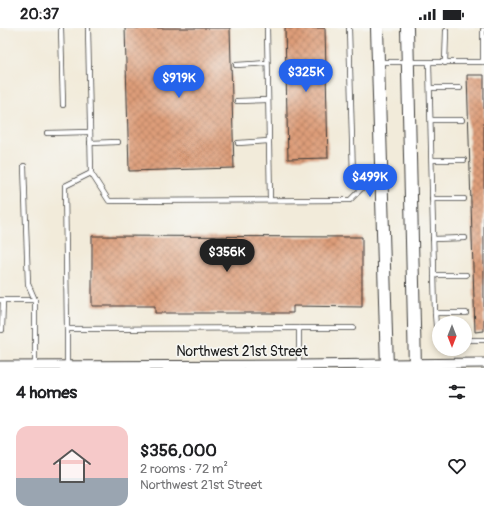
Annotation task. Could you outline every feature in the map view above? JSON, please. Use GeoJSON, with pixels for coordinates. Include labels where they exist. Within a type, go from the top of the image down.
{"type":"FeatureCollection","features":[{"type":"Feature","properties":{"kind":"street"},"geometry":{"type":"LineString","coordinates":[[377,28],[387,366]]}},
{"type":"Feature","properties":{"kind":"street"},"geometry":{"type":"LineString","coordinates":[[407,28],[415,366]]}},
{"type":"Feature","properties":{"kind":"street","name":"Northwest 21st Street"},"geometry":{"type":"LineString","coordinates":[[0,366],[415,366],[480,364]]}},
{"type":"Feature","properties":{"kind":"lane"},"geometry":{"type":"LineString","coordinates":[[61,28],[63,105]]}},
{"type":"Feature","properties":{"kind":"lane"},"geometry":{"type":"LineString","coordinates":[[88,28],[91,173],[109,201],[350,200],[367,183]]}},
{"type":"Feature","properties":{"kind":"lane"},"geometry":{"type":"LineString","coordinates":[[267,28],[270,200]]}},
{"type":"Feature","properties":{"kind":"lane"},"geometry":{"type":"LineString","coordinates":[[349,28],[353,178],[367,183],[381,183]]}},
{"type":"Feature","properties":{"kind":"lane"},"geometry":{"type":"LineString","coordinates":[[378,62],[484,62],[483,30]]}},
{"type":"Feature","properties":{"kind":"lane"},"geometry":{"type":"LineString","coordinates":[[445,63],[446,31]]}},
{"type":"Feature","properties":{"kind":"lane"},"geometry":{"type":"LineString","coordinates":[[236,65],[267,63]]}},
{"type":"Feature","properties":{"kind":"lane"},"geometry":{"type":"LineString","coordinates":[[430,63],[435,316]]}},
{"type":"Feature","properties":{"kind":"lane"},"geometry":{"type":"LineString","coordinates":[[430,88],[460,88]]}},
{"type":"Feature","properties":{"kind":"lane"},"geometry":{"type":"LineString","coordinates":[[237,101],[268,100]]}},
{"type":"Feature","properties":{"kind":"lane"},"geometry":{"type":"LineString","coordinates":[[431,120],[462,120]]}},
{"type":"Feature","properties":{"kind":"lane"},"geometry":{"type":"LineString","coordinates":[[47,133],[90,132]]}},
{"type":"Feature","properties":{"kind":"lane"},"geometry":{"type":"LineString","coordinates":[[238,143],[269,141]]}},
{"type":"Feature","properties":{"kind":"lane"},"geometry":{"type":"LineString","coordinates":[[90,143],[118,142]]}},
{"type":"Feature","properties":{"kind":"lane"},"geometry":{"type":"LineString","coordinates":[[432,160],[464,160]]}},
{"type":"Feature","properties":{"kind":"lane"},"geometry":{"type":"LineString","coordinates":[[24,166],[28,284],[35,300],[35,366]]}},
{"type":"Feature","properties":{"kind":"lane"},"geometry":{"type":"LineString","coordinates":[[72,367],[67,328],[65,186],[91,173]]}},
{"type":"Feature","properties":{"kind":"lane"},"geometry":{"type":"LineString","coordinates":[[432,199],[464,199]]}},
{"type":"Feature","properties":{"kind":"lane"},"geometry":{"type":"LineString","coordinates":[[433,239],[465,238]]}},
{"type":"Feature","properties":{"kind":"lane"},"geometry":{"type":"LineString","coordinates":[[434,275],[466,275]]}},
{"type":"Feature","properties":{"kind":"lane"},"geometry":{"type":"LineString","coordinates":[[0,330],[2,330],[1,300],[35,300]]}},
{"type":"Feature","properties":{"kind":"lane"},"geometry":{"type":"LineString","coordinates":[[435,313],[466,313]]}},
{"type":"Feature","properties":{"kind":"lane"},"geometry":{"type":"LineString","coordinates":[[67,328],[353,328]]}},
{"type":"Feature","properties":{"kind":"lane"},"geometry":{"type":"LineString","coordinates":[[299,328],[299,365]]}},
{"type":"Feature","properties":{"kind":"lane"},"geometry":{"type":"LineString","coordinates":[[472,340],[484,340]]}},
{"type":"Feature","properties":{"kind":"building"},"geometry":{"type":"Polygon","coordinates":[[[125,28],[230,28],[234,168],[129,171],[125,28]]]}},
{"type":"Feature","properties":{"kind":"building"},"geometry":{"type":"Polygon","coordinates":[[[285,28],[325,28],[328,158],[288,159],[285,28]]]}},
{"type":"Feature","properties":{"kind":"building"},"geometry":{"type":"Polygon","coordinates":[[[467,75],[484,75],[484,331],[475,332],[467,75]]]}},
{"type":"Feature","properties":{"kind":"building"},"geometry":{"type":"Polygon","coordinates":[[[92,236],[362,237],[362,307],[293,306],[293,313],[155,313],[155,306],[92,306],[92,236]]]}}]}
